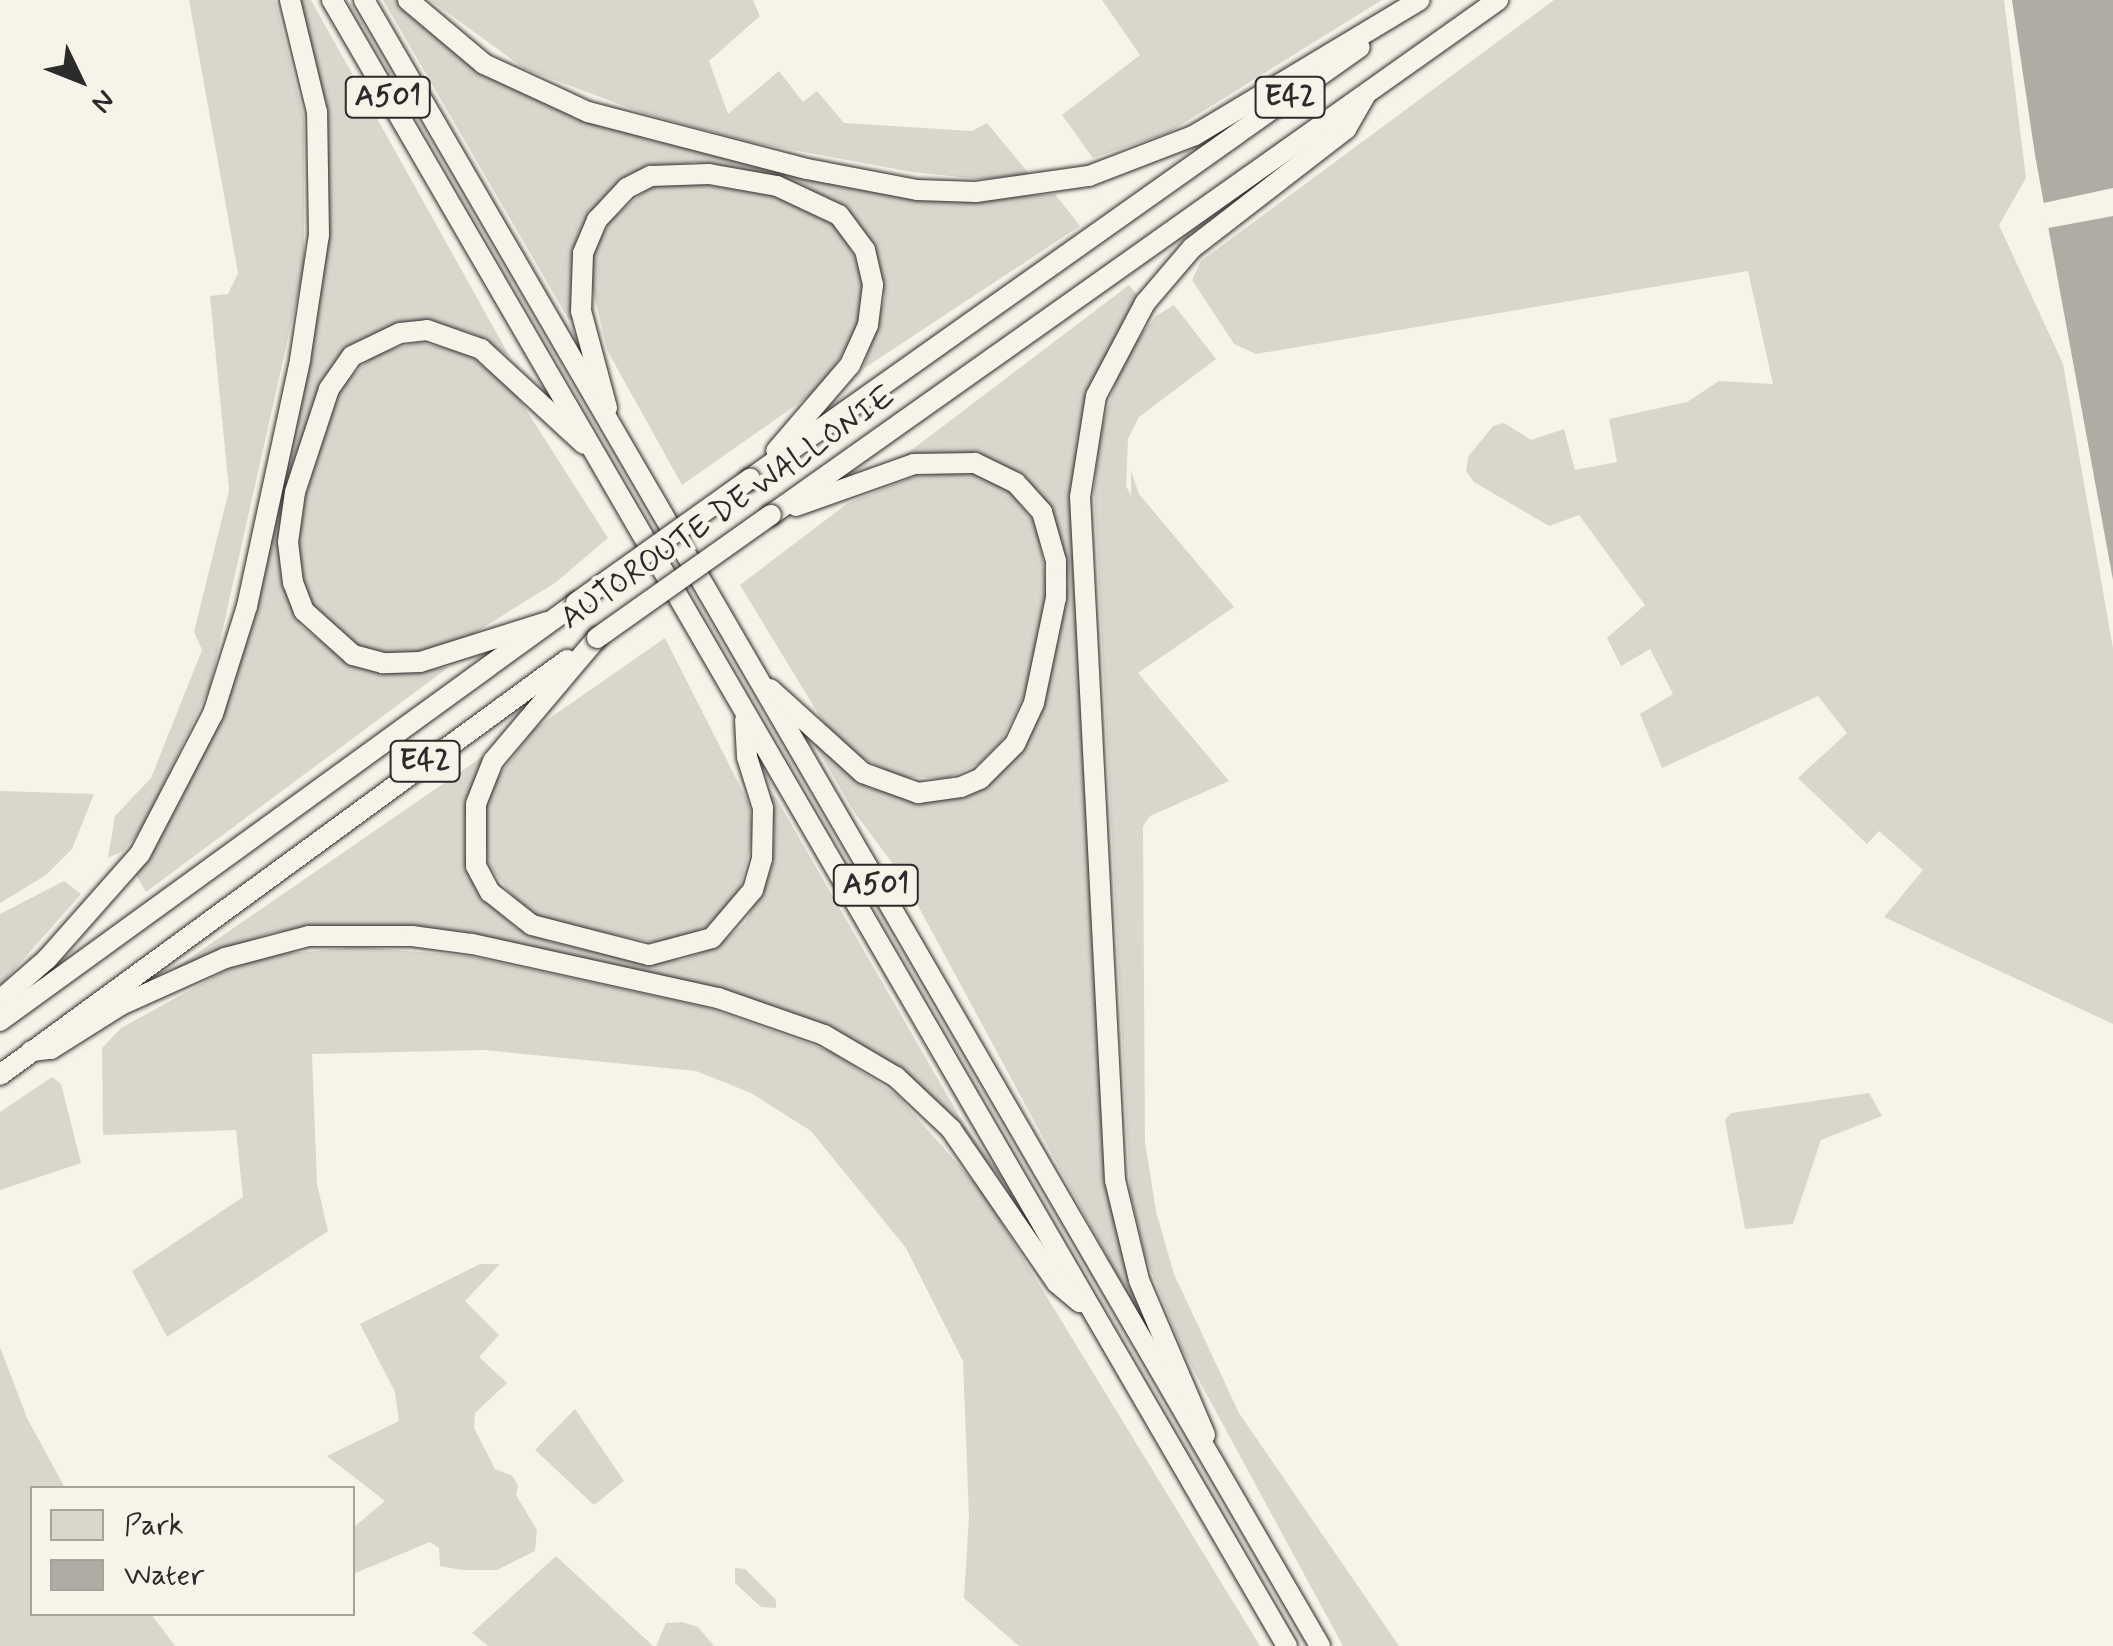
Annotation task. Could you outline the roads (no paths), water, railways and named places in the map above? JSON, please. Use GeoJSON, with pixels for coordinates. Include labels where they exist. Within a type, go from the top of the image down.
{"type":"FeatureCollection","features":[{"type":"Feature","properties":{"kind":"highway"},"geometry":{"type":"LineString","coordinates":[[0,1000],[48,959],[122,879],[166,812],[213,714],[247,606],[300,360],[319,235],[320,153],[308,62],[290,0]]}},
{"type":"Feature","properties":{"kind":"highway","name":"A501"},"geometry":{"type":"LineString","coordinates":[[332,0],[1286,1646]]}},
{"type":"Feature","properties":{"kind":"highway","name":"A501"},"geometry":{"type":"LineString","coordinates":[[364,0],[1320,1646]]}},
{"type":"Feature","properties":{"kind":"highway"},"geometry":{"type":"LineString","coordinates":[[408,0],[484,64],[532,89],[690,144],[917,190],[976,192],[1048,183],[1129,162],[1194,135],[1424,0]]}},
{"type":"Feature","properties":{"kind":"highway","name":"AUTOROUTE DE WALLONIE"},"geometry":{"type":"LineString","coordinates":[[0,1021],[547,622],[1424,0]]}},
{"type":"Feature","properties":{"kind":"highway","name":"AUTOROUTE DE WALLONIE"},"geometry":{"type":"LineString","coordinates":[[0,1076],[121,981],[596,638],[1498,0]]}},
{"type":"Feature","properties":{"kind":"highway"},"geometry":{"type":"LineString","coordinates":[[1206,1452],[1204,1423],[1139,1280],[1115,1180],[1091,782],[1080,497],[1096,396],[1145,303],[1192,248],[1346,129],[1365,96]]}},
{"type":"Feature","properties":{"kind":"highway"},"geometry":{"type":"LineString","coordinates":[[608,420],[581,296],[583,253],[604,211],[637,180],[665,174],[727,176],[802,194],[839,216],[856,235],[871,267],[872,304],[860,346],[835,387],[750,479]]}},
{"type":"Feature","properties":{"kind":"highway"},"geometry":{"type":"LineString","coordinates":[[547,622],[420,662],[383,664],[352,655],[304,611],[293,583],[288,542],[295,492],[329,389],[352,356],[400,333],[427,330],[481,349],[594,451]]}},
{"type":"Feature","properties":{"kind":"highway"},"geometry":{"type":"LineString","coordinates":[[755,676],[864,773],[900,790],[943,792],[980,779],[1015,744],[1034,703],[1056,598],[1056,560],[1042,512],[1016,483],[976,463],[914,464],[771,515]]}},
{"type":"Feature","properties":{"kind":"highway"},"geometry":{"type":"LineString","coordinates":[[596,638],[509,740],[476,804],[476,866],[490,892],[532,925],[649,955],[690,949],[737,914],[753,890],[764,837],[744,712]]}},
{"type":"Feature","properties":{"kind":"highway"},"geometry":{"type":"LineString","coordinates":[[44,1045],[121,1005],[265,944],[351,934],[472,944],[772,1013],[847,1047],[917,1095],[983,1169],[1057,1282],[1092,1311]]}},
{"type":"Feature","properties":{"kind":"water"},"geometry":{"type":"Polygon","coordinates":[[[2012,0],[2113,0],[2113,580],[2035,155],[2012,0]]]}}]}
